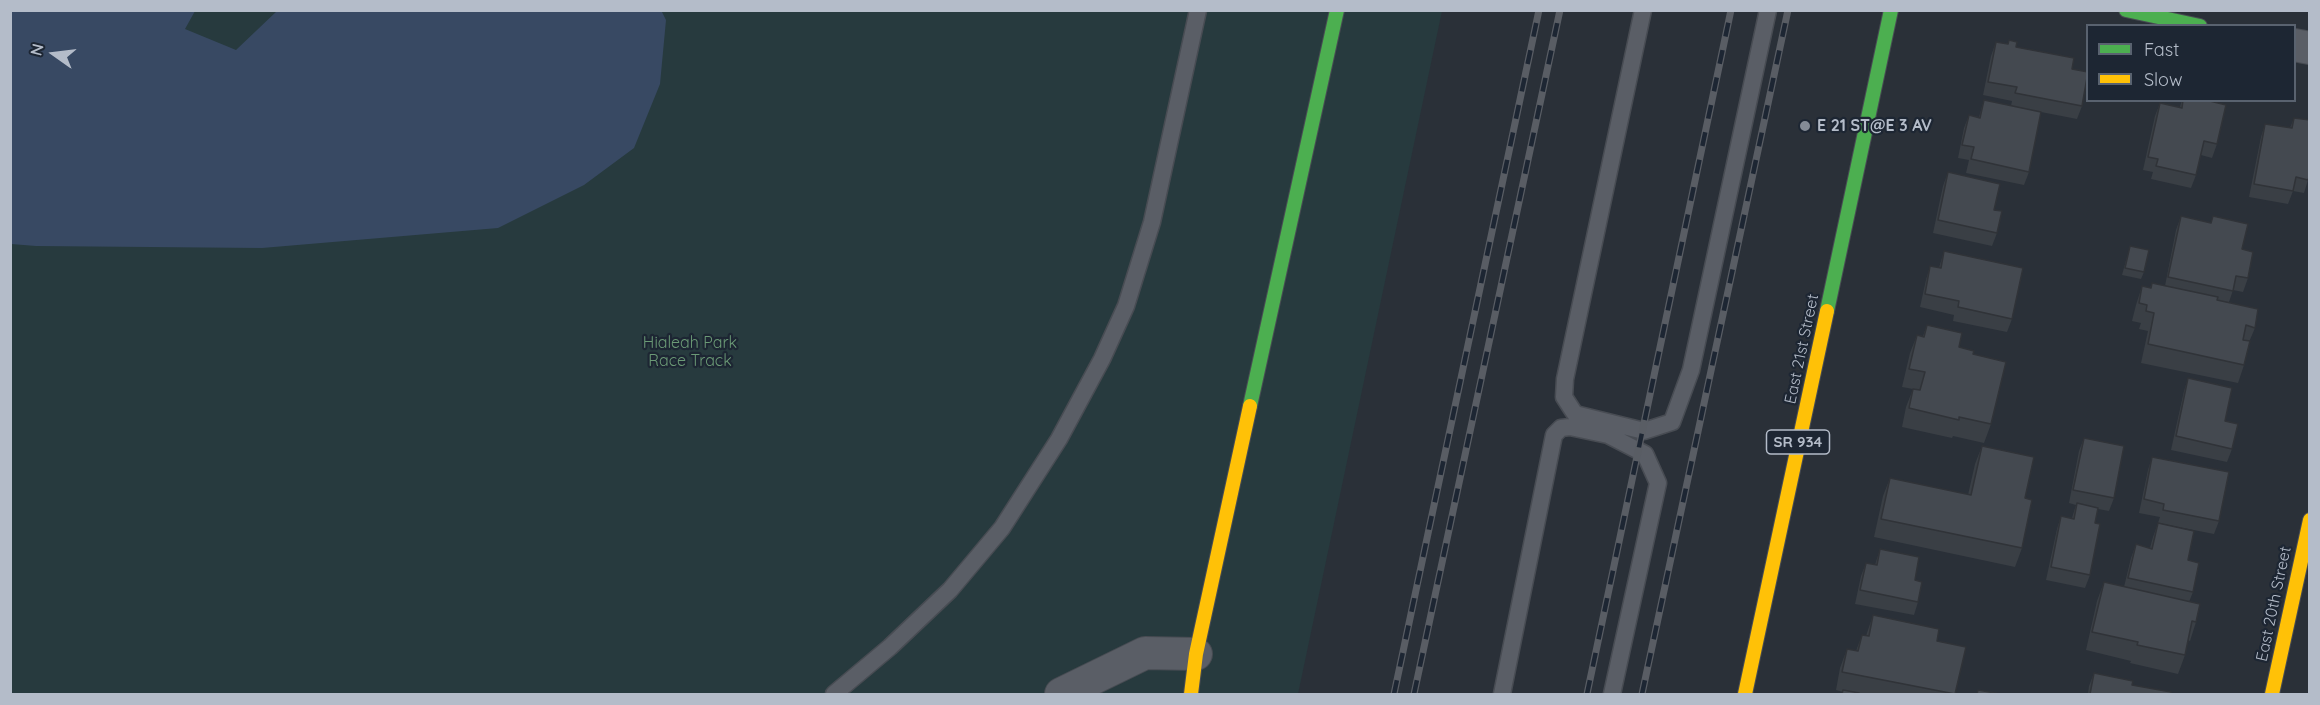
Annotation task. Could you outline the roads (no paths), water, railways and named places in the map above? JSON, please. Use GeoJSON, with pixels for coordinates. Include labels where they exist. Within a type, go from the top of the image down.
{"type":"FeatureCollection","features":[{"type":"Feature","properties":{"kind":"street"},"geometry":{"type":"LineString","coordinates":[[1191,694],[1196,654],[1336,10]]}},
{"type":"Feature","properties":{"kind":"street","name":"East 21st Street"},"geometry":{"type":"LineString","coordinates":[[1745,694],[1891,10]]}},
{"type":"Feature","properties":{"kind":"street"},"geometry":{"type":"LineString","coordinates":[[2126,10],[2191,24]]}},
{"type":"Feature","properties":{"kind":"street","name":"East 20th Street"},"geometry":{"type":"LineString","coordinates":[[2272,694],[2310,519]]}},
{"type":"Feature","properties":{"kind":"street"},"geometry":{"type":"LineString","coordinates":[[1061,694],[1146,652],[1196,654]]}},
{"type":"Feature","properties":{"kind":"lane"},"geometry":{"type":"LineString","coordinates":[[834,694],[890,647],[950,590],[1002,528],[1059,439],[1091,379],[1126,306],[1141,261],[1174,126],[1198,10]]}},
{"type":"Feature","properties":{"kind":"lane"},"geometry":{"type":"LineString","coordinates":[[1643,10],[1565,379],[1564,397],[1575,414],[1644,431],[1672,422],[1691,370],[1768,10]]}},
{"type":"Feature","properties":{"kind":"lane"},"geometry":{"type":"LineString","coordinates":[[1502,694],[1554,435],[1561,428],[1570,427],[1608,435],[1645,454],[1658,483],[1612,694]]}},
{"type":"Feature","properties":{"kind":"water"},"geometry":{"type":"Polygon","coordinates":[[[661,10],[666,20],[660,84],[634,148],[584,185],[498,228],[262,248],[11,244],[11,11],[195,11],[185,29],[236,50],[277,11],[661,10]]]}},
{"type":"Feature","properties":{"kind":"railway"},"geometry":{"type":"LineString","coordinates":[[1394,694],[1539,10]]}},
{"type":"Feature","properties":{"kind":"railway"},"geometry":{"type":"LineString","coordinates":[[1414,694],[1560,10]]}},
{"type":"Feature","properties":{"kind":"railway"},"geometry":{"type":"LineString","coordinates":[[1587,694],[1731,10]]}},
{"type":"Feature","properties":{"kind":"railway"},"geometry":{"type":"LineString","coordinates":[[1642,694],[1788,10]]}},
{"type":"Feature","properties":{"kind":"place","name":"E 21 ST@E 3 AV"},"geometry":{"type":"Point","coordinates":[1805,126]}},
{"type":"Feature","properties":{"kind":"park label","name":"Hialeah Park Race Track"},"geometry":{"type":"Point","coordinates":[690,352]}}]}
